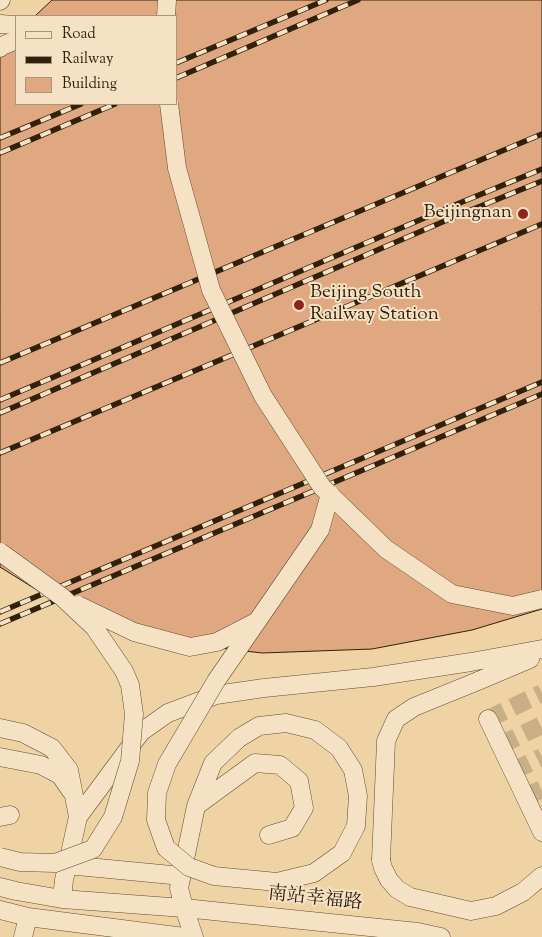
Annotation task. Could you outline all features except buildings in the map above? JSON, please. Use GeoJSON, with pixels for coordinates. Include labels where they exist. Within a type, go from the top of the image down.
{"type":"FeatureCollection","features":[{"type":"Feature","properties":{"kind":"street"},"geometry":{"type":"LineString","coordinates":[[166,15],[167,0]]}},
{"type":"Feature","properties":{"kind":"street"},"geometry":{"type":"LineString","coordinates":[[0,24],[15,25]]}},
{"type":"Feature","properties":{"kind":"street"},"geometry":{"type":"LineString","coordinates":[[0,48],[15,40]]}},
{"type":"Feature","properties":{"kind":"street"},"geometry":{"type":"LineString","coordinates":[[169,105],[177,168],[211,290],[263,396],[322,487],[386,549],[452,594],[514,606],[542,599]]}},
{"type":"Feature","properties":{"kind":"street"},"geometry":{"type":"LineString","coordinates":[[194,937],[179,888],[182,876],[196,806],[213,763],[239,738],[258,726],[286,723],[314,730],[338,748],[352,770],[358,796],[356,826],[342,853],[314,873],[277,882],[214,876],[189,867],[166,848],[156,820],[157,793],[167,764],[216,681],[320,530],[330,494]]}},
{"type":"Feature","properties":{"kind":"street"},"geometry":{"type":"LineString","coordinates":[[0,552],[62,597],[94,627],[124,671],[130,685],[134,714],[130,761],[113,818],[93,849],[55,863],[20,862],[0,857]]}},
{"type":"Feature","properties":{"kind":"street"},"geometry":{"type":"LineString","coordinates":[[62,597],[134,632],[190,647],[218,642],[257,622]]}},
{"type":"Feature","properties":{"kind":"street"},"geometry":{"type":"LineString","coordinates":[[62,899],[67,865],[78,817],[141,732],[168,713],[216,695],[373,677],[542,649]]}},
{"type":"Feature","properties":{"kind":"street"},"geometry":{"type":"LineString","coordinates":[[542,654],[414,707],[396,719],[386,740],[381,860],[388,880],[397,889],[410,897],[471,911],[496,906],[523,892],[542,876]]}},
{"type":"Feature","properties":{"kind":"street"},"geometry":{"type":"LineString","coordinates":[[488,719],[542,832]]}},
{"type":"Feature","properties":{"kind":"street"},"geometry":{"type":"LineString","coordinates":[[0,728],[24,733],[52,748],[69,770],[78,817]]}},
{"type":"Feature","properties":{"kind":"street"},"geometry":{"type":"LineString","coordinates":[[0,757],[41,765],[60,775],[73,794]]}},
{"type":"Feature","properties":{"kind":"street"},"geometry":{"type":"LineString","coordinates":[[196,806],[255,764],[280,765],[300,781],[304,808],[292,828],[269,835]]}},
{"type":"Feature","properties":{"kind":"street"},"geometry":{"type":"LineString","coordinates":[[67,865],[182,876]]}},
{"type":"Feature","properties":{"kind":"street","name":"南站幸福路"},"geometry":{"type":"LineString","coordinates":[[0,886],[16,891],[62,899],[184,908],[418,932],[441,937]]}},
{"type":"Feature","properties":{"kind":"street"},"geometry":{"type":"LineString","coordinates":[[0,910],[28,917],[184,937]]}},
{"type":"Feature","properties":{"kind":"street"},"geometry":{"type":"LineString","coordinates":[[23,937],[28,917]]}},
{"type":"Feature","properties":{"kind":"tunnel"},"geometry":{"type":"LineString","coordinates":[[488,719],[542,693]]}},
{"type":"Feature","properties":{"kind":"tunnel"},"geometry":{"type":"LineString","coordinates":[[500,745],[542,725]]}},
{"type":"Feature","properties":{"kind":"tunnel"},"geometry":{"type":"LineString","coordinates":[[513,771],[542,757]]}},
{"type":"Feature","properties":{"kind":"tunnel"},"geometry":{"type":"LineString","coordinates":[[525,797],[542,789]]}},
{"type":"Feature","properties":{"kind":"railway"},"geometry":{"type":"LineString","coordinates":[[178,62],[326,0]]}},
{"type":"Feature","properties":{"kind":"railway"},"geometry":{"type":"LineString","coordinates":[[178,77],[358,0]]}},
{"type":"Feature","properties":{"kind":"railway"},"geometry":{"type":"LineString","coordinates":[[0,138],[79,105]]}},
{"type":"Feature","properties":{"kind":"railway"},"geometry":{"type":"LineString","coordinates":[[0,153],[113,105]]}},
{"type":"Feature","properties":{"kind":"railway"},"geometry":{"type":"LineString","coordinates":[[0,363],[542,134]]}},
{"type":"Feature","properties":{"kind":"railway"},"geometry":{"type":"LineString","coordinates":[[0,400],[542,169]]}},
{"type":"Feature","properties":{"kind":"railway"},"geometry":{"type":"LineString","coordinates":[[0,413],[454,217],[542,181]]}},
{"type":"Feature","properties":{"kind":"railway"},"geometry":{"type":"LineString","coordinates":[[0,453],[542,224]]}},
{"type":"Feature","properties":{"kind":"railway"},"geometry":{"type":"LineString","coordinates":[[0,612],[542,382]]}},
{"type":"Feature","properties":{"kind":"railway"},"geometry":{"type":"LineString","coordinates":[[0,624],[542,394]]}},
{"type":"Feature","properties":{"kind":"place","name":"Beijingnan"},"geometry":{"type":"Point","coordinates":[523,214]}},
{"type":"Feature","properties":{"kind":"place","name":"Beijing South Railway Station"},"geometry":{"type":"Point","coordinates":[299,305]}}]}
